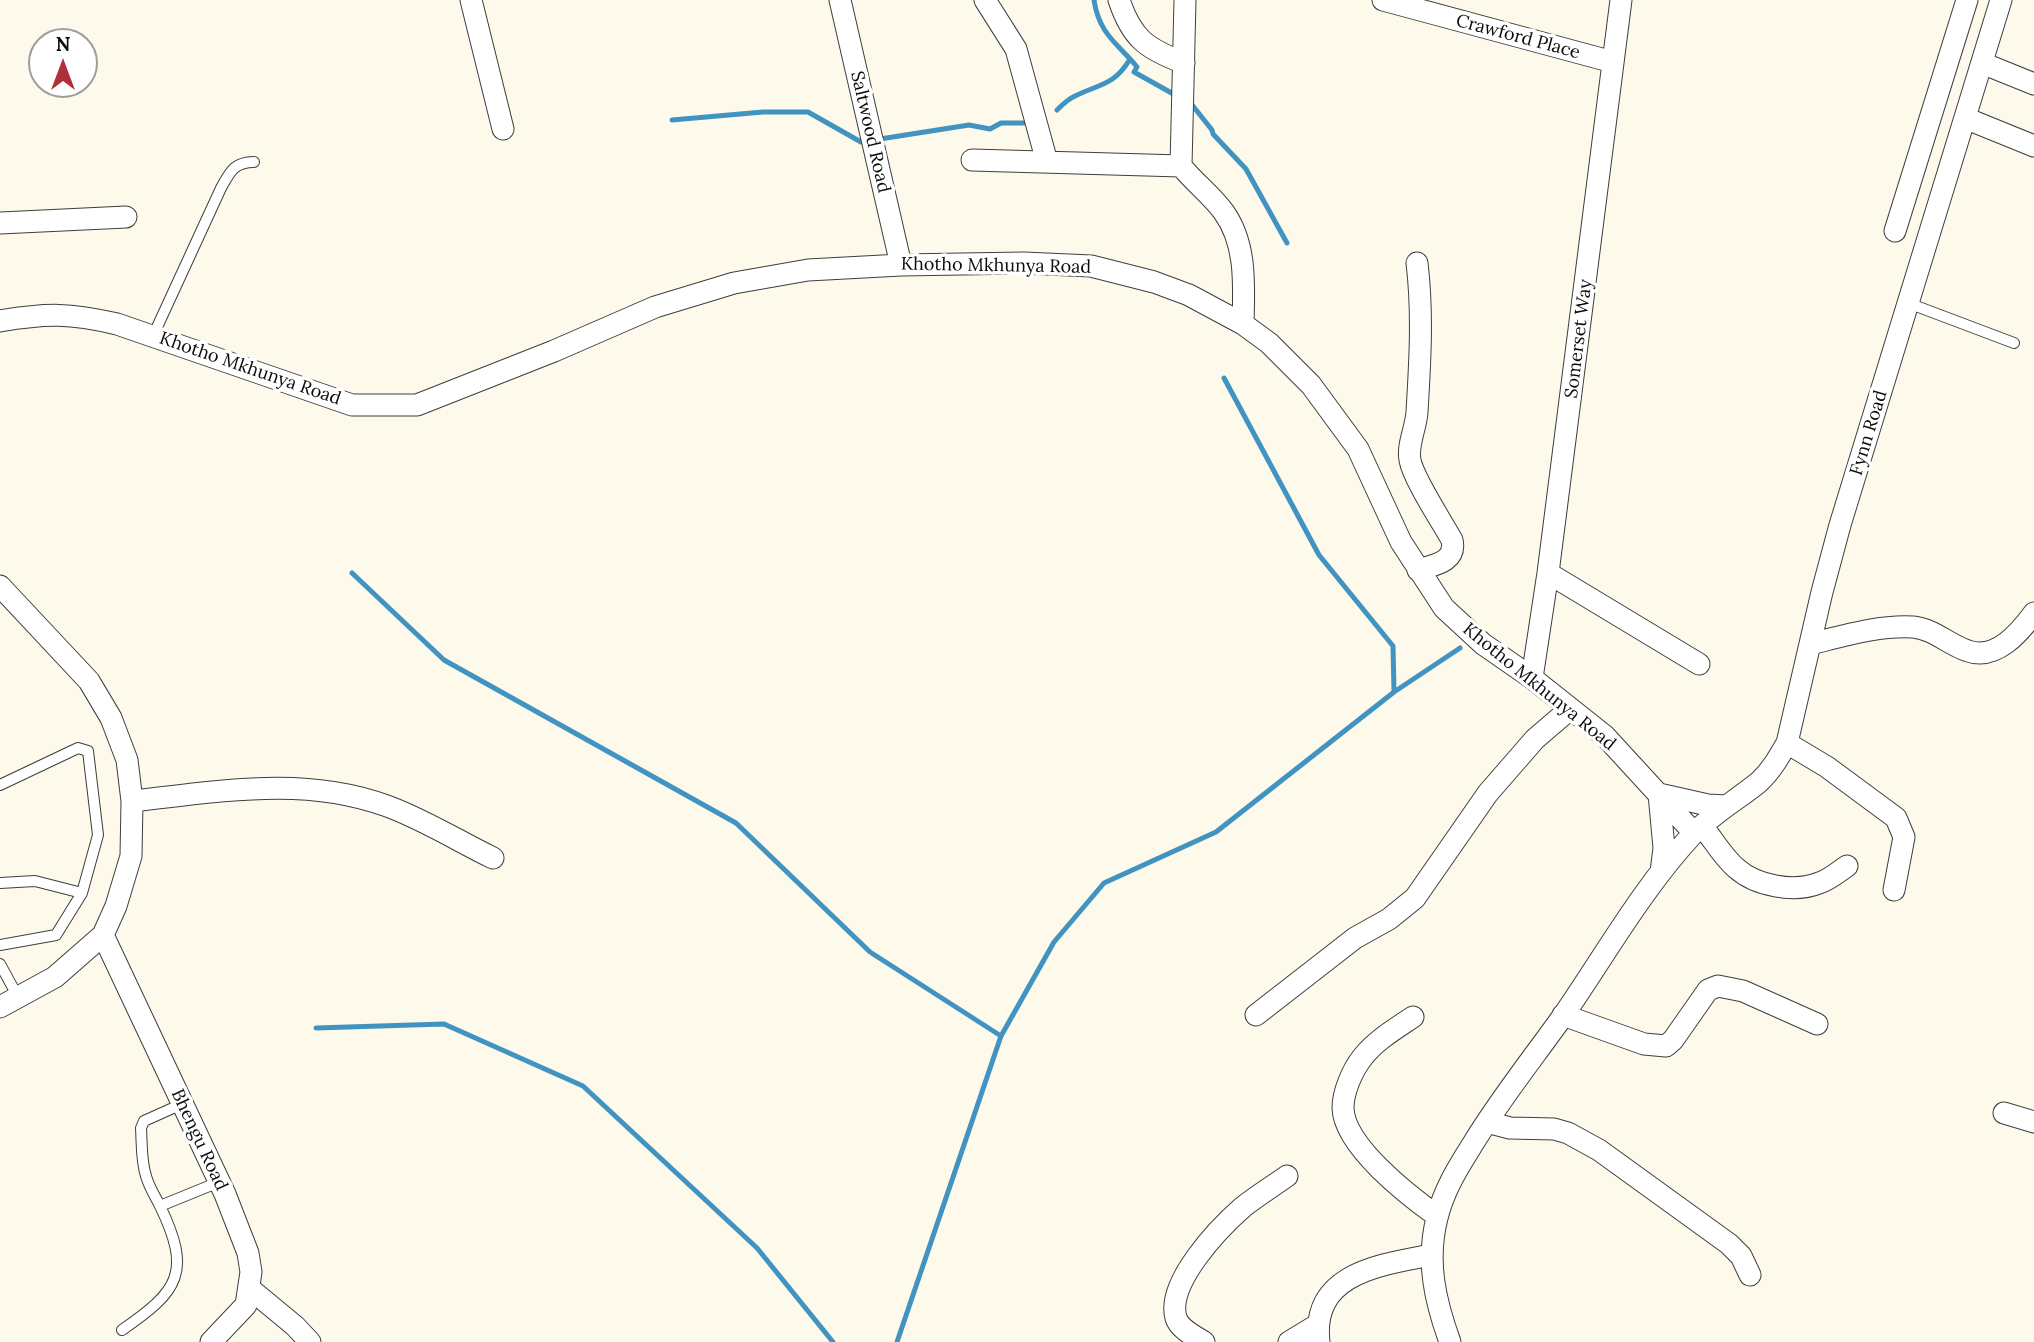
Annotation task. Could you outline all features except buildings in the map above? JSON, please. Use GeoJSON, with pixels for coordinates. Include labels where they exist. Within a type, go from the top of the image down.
{"type":"FeatureCollection","features":[{"type":"Feature","properties":{"kind":"street"},"geometry":{"type":"LineString","coordinates":[[471,0],[503,129]]}},
{"type":"Feature","properties":{"kind":"street","name":"Saltwood Road"},"geometry":{"type":"LineString","coordinates":[[840,0],[901,265]]}},
{"type":"Feature","properties":{"kind":"street"},"geometry":{"type":"LineString","coordinates":[[985,0],[1016,49],[1047,162]]}},
{"type":"Feature","properties":{"kind":"street"},"geometry":{"type":"LineString","coordinates":[[1119,0],[1130,28],[1144,44],[1161,54],[1184,62]]}},
{"type":"Feature","properties":{"kind":"street"},"geometry":{"type":"LineString","coordinates":[[1185,0],[1181,166],[1224,212],[1237,240],[1244,274],[1243,324]]}},
{"type":"Feature","properties":{"kind":"street","name":"Crawford Place"},"geometry":{"type":"LineString","coordinates":[[1383,0],[1612,62]]}},
{"type":"Feature","properties":{"kind":"street","name":"Somerset Way"},"geometry":{"type":"LineString","coordinates":[[1532,678],[1599,187],[1621,0]]}},
{"type":"Feature","properties":{"kind":"street"},"geometry":{"type":"LineString","coordinates":[[1895,231],[1967,0]]}},
{"type":"Feature","properties":{"kind":"street","name":"Fynn Road"},"geometry":{"type":"LineString","coordinates":[[1698,829],[1760,780],[1774,765],[1787,743],[1840,524],[2001,0]]}},
{"type":"Feature","properties":{"kind":"street"},"geometry":{"type":"LineString","coordinates":[[1982,63],[2034,84]]}},
{"type":"Feature","properties":{"kind":"street"},"geometry":{"type":"LineString","coordinates":[[1965,117],[2034,146]]}},
{"type":"Feature","properties":{"kind":"street"},"geometry":{"type":"LineString","coordinates":[[972,160],[1181,166]]}},
{"type":"Feature","properties":{"kind":"street"},"geometry":{"type":"LineString","coordinates":[[0,223],[126,217]]}},
{"type":"Feature","properties":{"kind":"street","name":"Khotho Mkhunya Road"},"geometry":{"type":"LineString","coordinates":[[0,321],[40,314],[80,315],[117,324],[352,405],[417,405],[554,351],[655,307],[734,283],[808,270],[1024,263],[1091,266],[1154,282],[1189,295],[1243,324],[1269,343],[1311,385],[1358,449],[1401,542],[1444,608],[1483,644],[1532,678],[1605,736],[1659,794],[1737,869],[1760,882],[1775,886],[1807,887],[1821,883],[1847,866]]}},
{"type":"Feature","properties":{"kind":"street"},"geometry":{"type":"LineString","coordinates":[[1417,263],[1421,331],[1416,425],[1409,456],[1452,540],[1454,549],[1451,556],[1443,562],[1418,570]]}},
{"type":"Feature","properties":{"kind":"street"},"geometry":{"type":"LineString","coordinates":[[1548,573],[1699,664]]}},
{"type":"Feature","properties":{"kind":"street"},"geometry":{"type":"LineString","coordinates":[[0,586],[89,681],[111,718],[127,760],[132,801],[131,856],[116,906],[103,935],[55,977],[9,1002]]}},
{"type":"Feature","properties":{"kind":"street"},"geometry":{"type":"LineString","coordinates":[[1811,643],[1865,631],[1916,627],[1941,636],[1969,652],[1982,652],[1999,648],[2009,641],[2023,629],[2034,612]]}},
{"type":"Feature","properties":{"kind":"street"},"geometry":{"type":"LineString","coordinates":[[1256,1015],[1355,938],[1389,919],[1415,898],[1488,793],[1535,739],[1570,709]]}},
{"type":"Feature","properties":{"kind":"street"},"geometry":{"type":"LineString","coordinates":[[1787,743],[1827,766],[1896,818],[1904,837],[1894,890]]}},
{"type":"Feature","properties":{"kind":"street"},"geometry":{"type":"LineString","coordinates":[[132,801],[267,786],[341,792],[388,806],[493,858]]}},
{"type":"Feature","properties":{"kind":"street"},"geometry":{"type":"LineString","coordinates":[[1661,872],[1664,848],[1659,794],[1726,806]]}},
{"type":"Feature","properties":{"kind":"street"},"geometry":{"type":"LineString","coordinates":[[1450,1342],[1438,1310],[1431,1255],[1437,1216],[1450,1181],[1487,1122],[1661,872],[1698,829]]}},
{"type":"Feature","properties":{"kind":"street","name":"Bhengu Road"},"geometry":{"type":"LineString","coordinates":[[103,935],[219,1182],[248,1253],[251,1272],[246,1305],[211,1342]]}},
{"type":"Feature","properties":{"kind":"street"},"geometry":{"type":"LineString","coordinates":[[1563,1015],[1644,1044],[1666,1046],[1709,990],[1717,986],[1744,991],[1817,1024]]}},
{"type":"Feature","properties":{"kind":"street"},"geometry":{"type":"LineString","coordinates":[[1413,1017],[1389,1033],[1362,1059],[1346,1090],[1343,1108],[1346,1124],[1377,1166],[1401,1190],[1437,1216]]}},
{"type":"Feature","properties":{"kind":"street"},"geometry":{"type":"LineString","coordinates":[[2004,1113],[2034,1122]]}},
{"type":"Feature","properties":{"kind":"street"},"geometry":{"type":"LineString","coordinates":[[1487,1122],[1510,1128],[1554,1129],[1568,1133],[1599,1150],[1729,1244],[1741,1256],[1750,1275]]}},
{"type":"Feature","properties":{"kind":"street"},"geometry":{"type":"LineString","coordinates":[[1204,1342],[1183,1328],[1177,1320],[1174,1302],[1184,1278],[1216,1233],[1245,1206],[1287,1176]]}},
{"type":"Feature","properties":{"kind":"street"},"geometry":{"type":"LineString","coordinates":[[1289,1342],[1318,1333],[1324,1303],[1338,1284],[1372,1267],[1431,1255]]}},
{"type":"Feature","properties":{"kind":"street"},"geometry":{"type":"LineString","coordinates":[[249,1289],[295,1326],[310,1342]]}},
{"type":"Feature","properties":{"kind":"lane"},"geometry":{"type":"LineString","coordinates":[[153,336],[220,188],[232,168],[238,164],[254,162]]}},
{"type":"Feature","properties":{"kind":"lane"},"geometry":{"type":"LineString","coordinates":[[1908,303],[2014,343]]}},
{"type":"Feature","properties":{"kind":"lane"},"geometry":{"type":"LineString","coordinates":[[0,785],[78,748],[88,751],[98,835],[82,893],[56,935],[0,945]]}},
{"type":"Feature","properties":{"kind":"lane"},"geometry":{"type":"LineString","coordinates":[[0,883],[35,881],[82,893]]}},
{"type":"Feature","properties":{"kind":"lane"},"geometry":{"type":"LineString","coordinates":[[0,964],[9,1002]]}},
{"type":"Feature","properties":{"kind":"lane"},"geometry":{"type":"LineString","coordinates":[[121,1331],[161,1300],[174,1283],[178,1262],[175,1243],[145,1176],[141,1124],[182,1104]]}},
{"type":"Feature","properties":{"kind":"lane"},"geometry":{"type":"LineString","coordinates":[[160,1206],[219,1182]]}},
{"type":"Feature","properties":{"kind":"waterway"},"geometry":{"type":"LineString","coordinates":[[1094,0],[1096,12],[1105,30],[1137,67],[1134,72],[1177,96]]}},
{"type":"Feature","properties":{"kind":"waterway"},"geometry":{"type":"LineString","coordinates":[[1057,110],[1072,97],[1112,79],[1130,59]]}},
{"type":"Feature","properties":{"kind":"waterway"},"geometry":{"type":"LineString","coordinates":[[1189,101],[1213,134],[1246,169],[1287,243]]}},
{"type":"Feature","properties":{"kind":"waterway"},"geometry":{"type":"LineString","coordinates":[[672,120],[763,112],[808,112],[861,142]]}},
{"type":"Feature","properties":{"kind":"waterway"},"geometry":{"type":"LineString","coordinates":[[880,139],[969,125],[990,129],[1001,123],[1027,123]]}},
{"type":"Feature","properties":{"kind":"waterway"},"geometry":{"type":"LineString","coordinates":[[1224,378],[1319,555],[1393,646],[1394,692]]}},
{"type":"Feature","properties":{"kind":"waterway"},"geometry":{"type":"LineString","coordinates":[[352,573],[444,660],[736,823],[870,952],[1001,1036]]}},
{"type":"Feature","properties":{"kind":"waterway"},"geometry":{"type":"LineString","coordinates":[[897,1342],[1001,1036],[1054,942],[1104,883],[1216,832],[1394,692],[1460,648]]}},
{"type":"Feature","properties":{"kind":"waterway"},"geometry":{"type":"LineString","coordinates":[[316,1028],[444,1024],[583,1086],[757,1248],[833,1342]]}}]}
